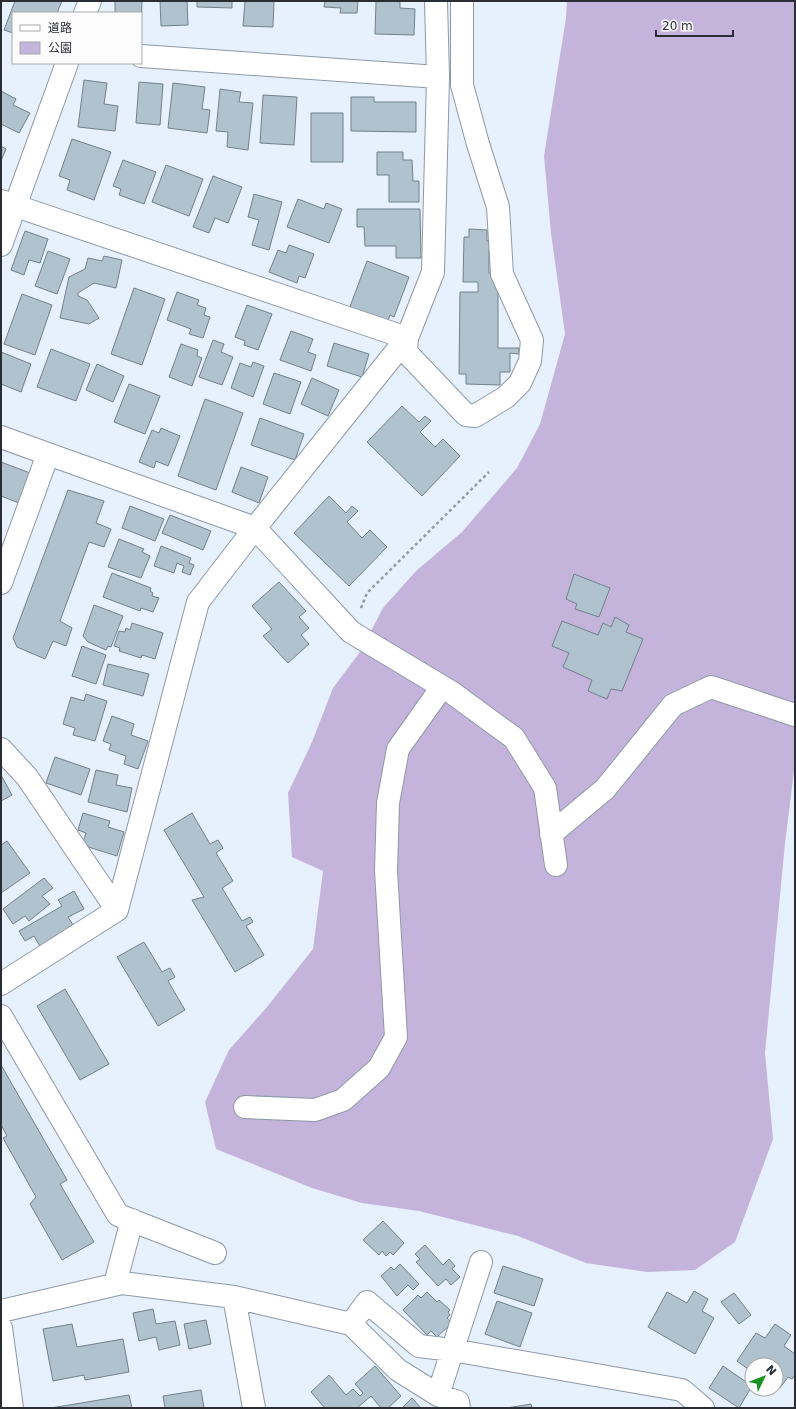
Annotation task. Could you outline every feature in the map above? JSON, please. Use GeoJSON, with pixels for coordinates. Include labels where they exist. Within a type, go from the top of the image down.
{"type":"FeatureCollection","features":[{"type":"Feature","properties":{"kind":"street"},"geometry":{"type":"LineString","coordinates":[[85,12],[90,1]]}},
{"type":"Feature","properties":{"kind":"street"},"geometry":{"type":"LineString","coordinates":[[1,984],[117,910],[198,602],[255,528],[407,338],[433,272],[438,77],[436,1]]}},
{"type":"Feature","properties":{"kind":"street"},"geometry":{"type":"LineString","coordinates":[[407,338],[406,352],[466,415],[475,416],[506,397],[520,383],[530,361],[532,340],[502,274],[498,207],[462,85],[462,1]]}},
{"type":"Feature","properties":{"kind":"street"},"geometry":{"type":"LineString","coordinates":[[142,56],[438,77]]}},
{"type":"Feature","properties":{"kind":"street"},"geometry":{"type":"LineString","coordinates":[[1,245],[8,204],[67,64]]}},
{"type":"Feature","properties":{"kind":"street"},"geometry":{"type":"LineString","coordinates":[[8,204],[407,338]]}},
{"type":"Feature","properties":{"kind":"street"},"geometry":{"type":"LineString","coordinates":[[1,437],[255,528],[351,632],[442,687],[514,738],[545,788],[556,865]]}},
{"type":"Feature","properties":{"kind":"street"},"geometry":{"type":"LineString","coordinates":[[1,583],[48,454]]}},
{"type":"Feature","properties":{"kind":"street"},"geometry":{"type":"LineString","coordinates":[[245,1107],[315,1110],[343,1100],[379,1068],[396,1036],[386,871],[388,803],[398,749],[442,687]]}},
{"type":"Feature","properties":{"kind":"street"},"geometry":{"type":"LineString","coordinates":[[551,834],[605,789],[673,705],[711,687],[795,715]]}},
{"type":"Feature","properties":{"kind":"street"},"geometry":{"type":"LineString","coordinates":[[1,749],[27,777],[117,910]]}},
{"type":"Feature","properties":{"kind":"street"},"geometry":{"type":"LineString","coordinates":[[1,1016],[118,1215],[215,1253]]}},
{"type":"Feature","properties":{"kind":"street"},"geometry":{"type":"LineString","coordinates":[[115,1284],[132,1220]]}},
{"type":"Feature","properties":{"kind":"street"},"geometry":{"type":"LineString","coordinates":[[438,1396],[481,1262]]}},
{"type":"Feature","properties":{"kind":"street"},"geometry":{"type":"LineString","coordinates":[[1,1311],[122,1283],[234,1297],[351,1324],[398,1370],[438,1396],[458,1402],[459,1408]]}},
{"type":"Feature","properties":{"kind":"street"},"geometry":{"type":"LineString","coordinates":[[234,1297],[254,1408]]}},
{"type":"Feature","properties":{"kind":"street"},"geometry":{"type":"LineString","coordinates":[[351,1324],[367,1302],[419,1346],[452,1350],[682,1390],[703,1408]]}},
{"type":"Feature","properties":{"kind":"street"},"geometry":{"type":"LineString","coordinates":[[1,1328],[12,1408]]}},
{"type":"Feature","properties":{"kind":"path"},"geometry":{"type":"LineString","coordinates":[[351,632],[367,593],[489,472]]}},
{"type":"Feature","properties":{"kind":"green space"},"geometry":{"type":"Polygon","coordinates":[[[567,1],[795,1],[795,763],[785,843],[765,1053],[773,1139],[735,1242],[695,1270],[647,1272],[586,1263],[518,1236],[419,1211],[362,1203],[312,1188],[216,1149],[205,1102],[229,1050],[267,1007],[313,949],[323,871],[292,857],[288,793],[312,742],[333,688],[360,652],[383,608],[416,571],[462,532],[517,468],[540,424],[565,334],[551,233],[544,156],[566,18],[567,1]]]}},
{"type":"Feature","properties":{"kind":"building"},"geometry":{"type":"Polygon","coordinates":[[[15,1],[62,1],[57,12],[12,12],[12,33],[4,30],[15,1]]]}},
{"type":"Feature","properties":{"kind":"building"},"geometry":{"type":"Polygon","coordinates":[[[115,1],[142,1],[142,12],[115,12],[115,1]]]}},
{"type":"Feature","properties":{"kind":"building"},"geometry":{"type":"Polygon","coordinates":[[[160,1],[187,1],[188,25],[161,26],[160,1]]]}},
{"type":"Feature","properties":{"kind":"building"},"geometry":{"type":"Polygon","coordinates":[[[197,1],[232,1],[232,8],[197,7],[197,1]]]}},
{"type":"Feature","properties":{"kind":"building"},"geometry":{"type":"Polygon","coordinates":[[[245,1],[274,1],[273,27],[243,26],[245,1]]]}},
{"type":"Feature","properties":{"kind":"building"},"geometry":{"type":"Polygon","coordinates":[[[325,1],[358,1],[357,13],[340,13],[341,8],[324,7],[325,1]]]}},
{"type":"Feature","properties":{"kind":"building"},"geometry":{"type":"Polygon","coordinates":[[[376,1],[400,1],[400,8],[415,9],[414,35],[375,34],[376,1]]]}},
{"type":"Feature","properties":{"kind":"building"},"geometry":{"type":"Polygon","coordinates":[[[84,80],[107,83],[104,104],[118,106],[115,131],[78,127],[84,80]]]}},
{"type":"Feature","properties":{"kind":"building"},"geometry":{"type":"Polygon","coordinates":[[[139,82],[163,84],[160,125],[136,123],[139,82]]]}},
{"type":"Feature","properties":{"kind":"building"},"geometry":{"type":"Polygon","coordinates":[[[173,83],[205,87],[202,109],[210,110],[207,133],[168,128],[173,83]]]}},
{"type":"Feature","properties":{"kind":"building"},"geometry":{"type":"Polygon","coordinates":[[[220,89],[241,92],[239,102],[253,103],[248,150],[227,147],[228,132],[216,131],[220,89]]]}},
{"type":"Feature","properties":{"kind":"building"},"geometry":{"type":"Polygon","coordinates":[[[1,91],[16,99],[13,105],[30,113],[19,133],[1,124],[1,91]]]}},
{"type":"Feature","properties":{"kind":"building"},"geometry":{"type":"Polygon","coordinates":[[[263,95],[297,97],[294,145],[260,143],[263,95]]]}},
{"type":"Feature","properties":{"kind":"building"},"geometry":{"type":"Polygon","coordinates":[[[351,97],[374,97],[374,102],[416,102],[416,132],[351,131],[351,97]]]}},
{"type":"Feature","properties":{"kind":"building"},"geometry":{"type":"Polygon","coordinates":[[[311,113],[343,113],[343,162],[311,162],[311,113]]]}},
{"type":"Feature","properties":{"kind":"building"},"geometry":{"type":"Polygon","coordinates":[[[72,139],[111,152],[94,200],[67,190],[70,180],[59,176],[72,139]]]}},
{"type":"Feature","properties":{"kind":"building"},"geometry":{"type":"Polygon","coordinates":[[[1,146],[6,149],[1,161],[1,146]]]}},
{"type":"Feature","properties":{"kind":"building"},"geometry":{"type":"Polygon","coordinates":[[[377,152],[403,152],[403,160],[412,160],[413,181],[419,181],[419,202],[389,202],[389,175],[377,175],[377,152]]]}},
{"type":"Feature","properties":{"kind":"building"},"geometry":{"type":"Polygon","coordinates":[[[123,160],[156,172],[144,204],[119,195],[121,189],[113,186],[123,160]]]}},
{"type":"Feature","properties":{"kind":"building"},"geometry":{"type":"Polygon","coordinates":[[[166,165],[203,179],[189,216],[152,202],[166,165]]]}},
{"type":"Feature","properties":{"kind":"building"},"geometry":{"type":"Polygon","coordinates":[[[213,176],[242,187],[228,223],[215,218],[209,233],[193,227],[213,176]]]}},
{"type":"Feature","properties":{"kind":"building"},"geometry":{"type":"Polygon","coordinates":[[[254,194],[282,202],[269,250],[252,245],[259,220],[248,217],[254,194]]]}},
{"type":"Feature","properties":{"kind":"building"},"geometry":{"type":"Polygon","coordinates":[[[298,199],[324,209],[326,203],[342,209],[329,243],[287,227],[298,199]]]}},
{"type":"Feature","properties":{"kind":"building"},"geometry":{"type":"Polygon","coordinates":[[[357,209],[420,209],[421,258],[396,258],[396,246],[365,246],[364,227],[357,227],[357,209]]]}},
{"type":"Feature","properties":{"kind":"building"},"geometry":{"type":"Polygon","coordinates":[[[469,229],[487,230],[487,241],[495,241],[495,250],[489,250],[489,273],[498,273],[498,348],[519,348],[519,354],[510,353],[510,372],[500,372],[500,385],[466,384],[466,374],[459,374],[460,292],[478,292],[478,282],[463,282],[464,237],[469,237],[469,229]]]}},
{"type":"Feature","properties":{"kind":"building"},"geometry":{"type":"Polygon","coordinates":[[[25,231],[48,239],[40,263],[29,260],[24,275],[11,270],[25,231]]]}},
{"type":"Feature","properties":{"kind":"building"},"geometry":{"type":"Polygon","coordinates":[[[289,245],[314,254],[305,278],[299,276],[297,283],[269,272],[278,250],[286,253],[289,245]]]}},
{"type":"Feature","properties":{"kind":"building"},"geometry":{"type":"Polygon","coordinates":[[[48,251],[70,259],[57,294],[35,286],[48,251]]]}},
{"type":"Feature","properties":{"kind":"building"},"geometry":{"type":"Polygon","coordinates":[[[104,256],[122,260],[116,288],[94,283],[78,293],[78,296],[87,300],[99,318],[89,324],[60,318],[69,277],[85,269],[88,258],[102,261],[104,256]]]}},
{"type":"Feature","properties":{"kind":"building"},"geometry":{"type":"Polygon","coordinates":[[[367,261],[409,277],[394,317],[390,315],[386,326],[348,312],[367,261]]]}},
{"type":"Feature","properties":{"kind":"building"},"geometry":{"type":"Polygon","coordinates":[[[134,288],[165,299],[142,365],[111,354],[134,288]]]}},
{"type":"Feature","properties":{"kind":"building"},"geometry":{"type":"Polygon","coordinates":[[[177,292],[199,300],[197,305],[206,308],[204,315],[210,317],[203,338],[189,334],[191,329],[167,320],[177,292]]]}},
{"type":"Feature","properties":{"kind":"building"},"geometry":{"type":"Polygon","coordinates":[[[22,294],[52,305],[35,355],[4,344],[22,294]]]}},
{"type":"Feature","properties":{"kind":"building"},"geometry":{"type":"Polygon","coordinates":[[[247,305],[272,314],[258,350],[244,345],[245,341],[235,337],[247,305]]]}},
{"type":"Feature","properties":{"kind":"building"},"geometry":{"type":"Polygon","coordinates":[[[291,331],[313,339],[308,352],[316,355],[311,371],[280,360],[291,331]]]}},
{"type":"Feature","properties":{"kind":"building"},"geometry":{"type":"Polygon","coordinates":[[[213,340],[224,344],[221,352],[233,357],[222,385],[199,377],[213,340]]]}},
{"type":"Feature","properties":{"kind":"building"},"geometry":{"type":"Polygon","coordinates":[[[334,343],[369,354],[362,377],[327,366],[334,343]]]}},
{"type":"Feature","properties":{"kind":"building"},"geometry":{"type":"Polygon","coordinates":[[[181,344],[198,350],[197,356],[202,358],[192,386],[169,377],[181,344]]]}},
{"type":"Feature","properties":{"kind":"building"},"geometry":{"type":"Polygon","coordinates":[[[51,349],[90,364],[76,401],[37,387],[51,349]]]}},
{"type":"Feature","properties":{"kind":"building"},"geometry":{"type":"Polygon","coordinates":[[[1,352],[31,364],[21,392],[1,384],[1,352]]]}},
{"type":"Feature","properties":{"kind":"building"},"geometry":{"type":"Polygon","coordinates":[[[253,362],[264,366],[253,397],[231,388],[240,363],[251,367],[253,362]]]}},
{"type":"Feature","properties":{"kind":"building"},"geometry":{"type":"Polygon","coordinates":[[[97,364],[124,376],[113,402],[86,390],[97,364]]]}},
{"type":"Feature","properties":{"kind":"building"},"geometry":{"type":"Polygon","coordinates":[[[274,373],[301,382],[290,414],[263,404],[274,373]]]}},
{"type":"Feature","properties":{"kind":"building"},"geometry":{"type":"Polygon","coordinates":[[[312,378],[339,390],[328,416],[301,404],[312,378]]]}},
{"type":"Feature","properties":{"kind":"building"},"geometry":{"type":"Polygon","coordinates":[[[129,384],[160,396],[145,434],[114,422],[129,384]]]}},
{"type":"Feature","properties":{"kind":"building"},"geometry":{"type":"Polygon","coordinates":[[[205,399],[243,413],[216,490],[178,476],[205,399]]]}},
{"type":"Feature","properties":{"kind":"building"},"geometry":{"type":"Polygon","coordinates":[[[402,406],[419,422],[425,416],[431,421],[420,432],[435,447],[443,439],[460,456],[422,496],[367,442],[402,406]]]}},
{"type":"Feature","properties":{"kind":"building"},"geometry":{"type":"Polygon","coordinates":[[[260,418],[304,434],[295,460],[251,445],[260,418]]]}},
{"type":"Feature","properties":{"kind":"building"},"geometry":{"type":"Polygon","coordinates":[[[161,428],[180,436],[168,466],[156,461],[154,468],[139,462],[152,430],[159,433],[161,428]]]}},
{"type":"Feature","properties":{"kind":"building"},"geometry":{"type":"Polygon","coordinates":[[[1,462],[30,473],[19,503],[1,496],[1,462]]]}},
{"type":"Feature","properties":{"kind":"building"},"geometry":{"type":"Polygon","coordinates":[[[241,467],[268,477],[259,503],[232,492],[241,467]]]}},
{"type":"Feature","properties":{"kind":"building"},"geometry":{"type":"Polygon","coordinates":[[[68,490],[104,501],[96,523],[111,529],[104,547],[89,542],[60,621],[72,628],[66,646],[53,641],[45,659],[17,647],[13,638],[68,490]]]}},
{"type":"Feature","properties":{"kind":"building"},"geometry":{"type":"Polygon","coordinates":[[[329,496],[346,513],[352,506],[358,511],[347,522],[362,538],[370,530],[387,547],[349,586],[294,533],[329,496]]]}},
{"type":"Feature","properties":{"kind":"building"},"geometry":{"type":"Polygon","coordinates":[[[130,506],[164,519],[155,541],[122,528],[130,506]]]}},
{"type":"Feature","properties":{"kind":"building"},"geometry":{"type":"Polygon","coordinates":[[[170,515],[211,531],[203,550],[162,533],[170,515]]]}},
{"type":"Feature","properties":{"kind":"building"},"geometry":{"type":"Polygon","coordinates":[[[119,539],[144,549],[142,552],[150,556],[141,578],[108,567],[119,539]]]}},
{"type":"Feature","properties":{"kind":"building"},"geometry":{"type":"Polygon","coordinates":[[[161,546],[191,558],[189,563],[194,565],[190,575],[182,572],[184,566],[177,563],[174,573],[154,566],[161,546]]]}},
{"type":"Feature","properties":{"kind":"building"},"geometry":{"type":"Polygon","coordinates":[[[112,573],[151,588],[150,591],[153,593],[152,596],[159,598],[153,612],[141,608],[140,611],[103,597],[112,573]]]}},
{"type":"Feature","properties":{"kind":"building"},"geometry":{"type":"Polygon","coordinates":[[[574,574],[610,588],[599,617],[575,609],[577,604],[566,599],[574,574]]]}},
{"type":"Feature","properties":{"kind":"building"},"geometry":{"type":"Polygon","coordinates":[[[279,582],[306,611],[299,617],[309,628],[301,635],[309,644],[288,663],[263,636],[272,629],[252,606],[279,582]]]}},
{"type":"Feature","properties":{"kind":"building"},"geometry":{"type":"Polygon","coordinates":[[[94,605],[123,616],[111,647],[108,646],[106,650],[88,642],[83,636],[94,605]]]}},
{"type":"Feature","properties":{"kind":"building"},"geometry":{"type":"Polygon","coordinates":[[[615,617],[629,625],[626,632],[643,639],[622,691],[611,689],[607,699],[588,691],[592,680],[563,667],[569,653],[552,646],[562,621],[598,635],[603,623],[611,627],[615,617]]]}},
{"type":"Feature","properties":{"kind":"building"},"geometry":{"type":"Polygon","coordinates":[[[132,623],[163,633],[155,659],[142,655],[141,658],[119,651],[120,648],[114,646],[119,631],[125,632],[126,628],[130,630],[132,623]]]}},
{"type":"Feature","properties":{"kind":"building"},"geometry":{"type":"Polygon","coordinates":[[[82,646],[106,655],[96,684],[72,676],[82,646]]]}},
{"type":"Feature","properties":{"kind":"building"},"geometry":{"type":"Polygon","coordinates":[[[108,664],[149,674],[143,696],[103,685],[108,664]]]}},
{"type":"Feature","properties":{"kind":"building"},"geometry":{"type":"Polygon","coordinates":[[[86,694],[107,701],[95,741],[73,735],[75,728],[63,724],[71,697],[84,701],[86,694]]]}},
{"type":"Feature","properties":{"kind":"building"},"geometry":{"type":"Polygon","coordinates":[[[112,716],[134,724],[131,735],[148,741],[138,769],[124,764],[126,756],[109,750],[111,744],[103,741],[112,716]]]}},
{"type":"Feature","properties":{"kind":"building"},"geometry":{"type":"Polygon","coordinates":[[[55,757],[90,769],[81,795],[46,783],[55,757]]]}},
{"type":"Feature","properties":{"kind":"building"},"geometry":{"type":"Polygon","coordinates":[[[96,770],[118,775],[116,785],[132,788],[127,812],[88,802],[96,770]]]}},
{"type":"Feature","properties":{"kind":"building"},"geometry":{"type":"Polygon","coordinates":[[[1,775],[12,795],[1,801],[1,775]]]}},
{"type":"Feature","properties":{"kind":"building"},"geometry":{"type":"Polygon","coordinates":[[[83,813],[110,821],[108,827],[124,832],[117,856],[82,845],[86,833],[78,830],[83,813]]]}},
{"type":"Feature","properties":{"kind":"building"},"geometry":{"type":"Polygon","coordinates":[[[192,813],[210,844],[218,840],[223,848],[216,853],[233,881],[222,888],[242,921],[250,917],[253,922],[246,926],[264,955],[235,972],[192,900],[204,897],[164,830],[192,813]]]}},
{"type":"Feature","properties":{"kind":"building"},"geometry":{"type":"Polygon","coordinates":[[[7,841],[30,873],[1,893],[1,845],[7,841]]]}},
{"type":"Feature","properties":{"kind":"building"},"geometry":{"type":"Polygon","coordinates":[[[44,878],[53,888],[42,896],[50,904],[29,921],[25,916],[13,924],[3,909],[44,878]]]}},
{"type":"Feature","properties":{"kind":"building"},"geometry":{"type":"Polygon","coordinates":[[[74,891],[84,909],[68,917],[75,928],[41,948],[34,936],[25,941],[19,931],[62,906],[58,900],[74,891]]]}},
{"type":"Feature","properties":{"kind":"building"},"geometry":{"type":"Polygon","coordinates":[[[144,942],[162,972],[170,968],[175,977],[168,981],[185,1010],[158,1026],[117,957],[144,942]]]}},
{"type":"Feature","properties":{"kind":"building"},"geometry":{"type":"Polygon","coordinates":[[[65,989],[109,1064],[80,1080],[37,1006],[65,989]]]}},
{"type":"Feature","properties":{"kind":"building"},"geometry":{"type":"Polygon","coordinates":[[[1,1065],[67,1180],[60,1184],[94,1242],[62,1260],[30,1204],[36,1197],[3,1138],[7,1136],[1,1125],[1,1065]]]}},
{"type":"Feature","properties":{"kind":"building"},"geometry":{"type":"Polygon","coordinates":[[[383,1221],[404,1243],[393,1255],[390,1252],[386,1256],[382,1251],[379,1255],[363,1240],[383,1221]]]}},
{"type":"Feature","properties":{"kind":"building"},"geometry":{"type":"Polygon","coordinates":[[[425,1245],[443,1265],[449,1259],[455,1266],[452,1269],[460,1277],[451,1285],[446,1279],[438,1286],[416,1262],[420,1259],[415,1254],[425,1245]]]}},
{"type":"Feature","properties":{"kind":"building"},"geometry":{"type":"Polygon","coordinates":[[[400,1264],[419,1284],[413,1290],[408,1285],[397,1296],[381,1276],[391,1267],[394,1270],[400,1264]]]}},
{"type":"Feature","properties":{"kind":"building"},"geometry":{"type":"Polygon","coordinates":[[[503,1266],[543,1279],[534,1306],[494,1293],[503,1266]]]}},
{"type":"Feature","properties":{"kind":"building"},"geometry":{"type":"Polygon","coordinates":[[[694,1291],[708,1299],[702,1311],[714,1318],[695,1354],[648,1327],[667,1292],[687,1303],[694,1291]]]}},
{"type":"Feature","properties":{"kind":"building"},"geometry":{"type":"Polygon","coordinates":[[[427,1292],[437,1302],[439,1300],[450,1310],[448,1312],[450,1315],[447,1318],[452,1323],[437,1337],[431,1331],[427,1335],[403,1310],[418,1295],[421,1298],[427,1292]]]}},
{"type":"Feature","properties":{"kind":"building"},"geometry":{"type":"Polygon","coordinates":[[[734,1293],[751,1315],[739,1324],[721,1302],[734,1293]]]}},
{"type":"Feature","properties":{"kind":"building"},"geometry":{"type":"Polygon","coordinates":[[[497,1301],[532,1313],[520,1347],[485,1334],[497,1301]]]}},
{"type":"Feature","properties":{"kind":"building"},"geometry":{"type":"Polygon","coordinates":[[[153,1309],[156,1324],[175,1321],[180,1345],[159,1350],[156,1337],[139,1341],[133,1313],[153,1309]]]}},
{"type":"Feature","properties":{"kind":"building"},"geometry":{"type":"Polygon","coordinates":[[[206,1320],[211,1344],[189,1349],[184,1324],[206,1320]]]}},
{"type":"Feature","properties":{"kind":"building"},"geometry":{"type":"Polygon","coordinates":[[[72,1324],[77,1347],[123,1339],[129,1372],[85,1380],[84,1375],[53,1381],[43,1329],[72,1324]]]}},
{"type":"Feature","properties":{"kind":"building"},"geometry":{"type":"Polygon","coordinates":[[[775,1324],[791,1335],[784,1346],[795,1354],[795,1375],[792,1379],[788,1377],[784,1382],[784,1357],[744,1357],[744,1366],[737,1361],[756,1333],[765,1338],[775,1324]]]}},
{"type":"Feature","properties":{"kind":"building"},"geometry":{"type":"Polygon","coordinates":[[[375,1366],[401,1396],[388,1408],[381,1408],[371,1396],[357,1408],[325,1408],[311,1392],[329,1375],[346,1395],[353,1389],[360,1396],[363,1393],[355,1384],[375,1366]]]}},
{"type":"Feature","properties":{"kind":"building"},"geometry":{"type":"Polygon","coordinates":[[[723,1366],[744,1380],[744,1397],[746,1397],[739,1408],[709,1388],[723,1366]]]}},
{"type":"Feature","properties":{"kind":"building"},"geometry":{"type":"Polygon","coordinates":[[[201,1390],[204,1408],[165,1408],[163,1396],[201,1390]]]}},
{"type":"Feature","properties":{"kind":"building"},"geometry":{"type":"Polygon","coordinates":[[[129,1395],[132,1408],[51,1408],[129,1395]]]}},
{"type":"Feature","properties":{"kind":"building"},"geometry":{"type":"Polygon","coordinates":[[[412,1398],[421,1408],[402,1408],[412,1398]]]}},
{"type":"Feature","properties":{"kind":"building"},"geometry":{"type":"Polygon","coordinates":[[[531,1404],[532,1408],[507,1408],[531,1404]]]}}]}
